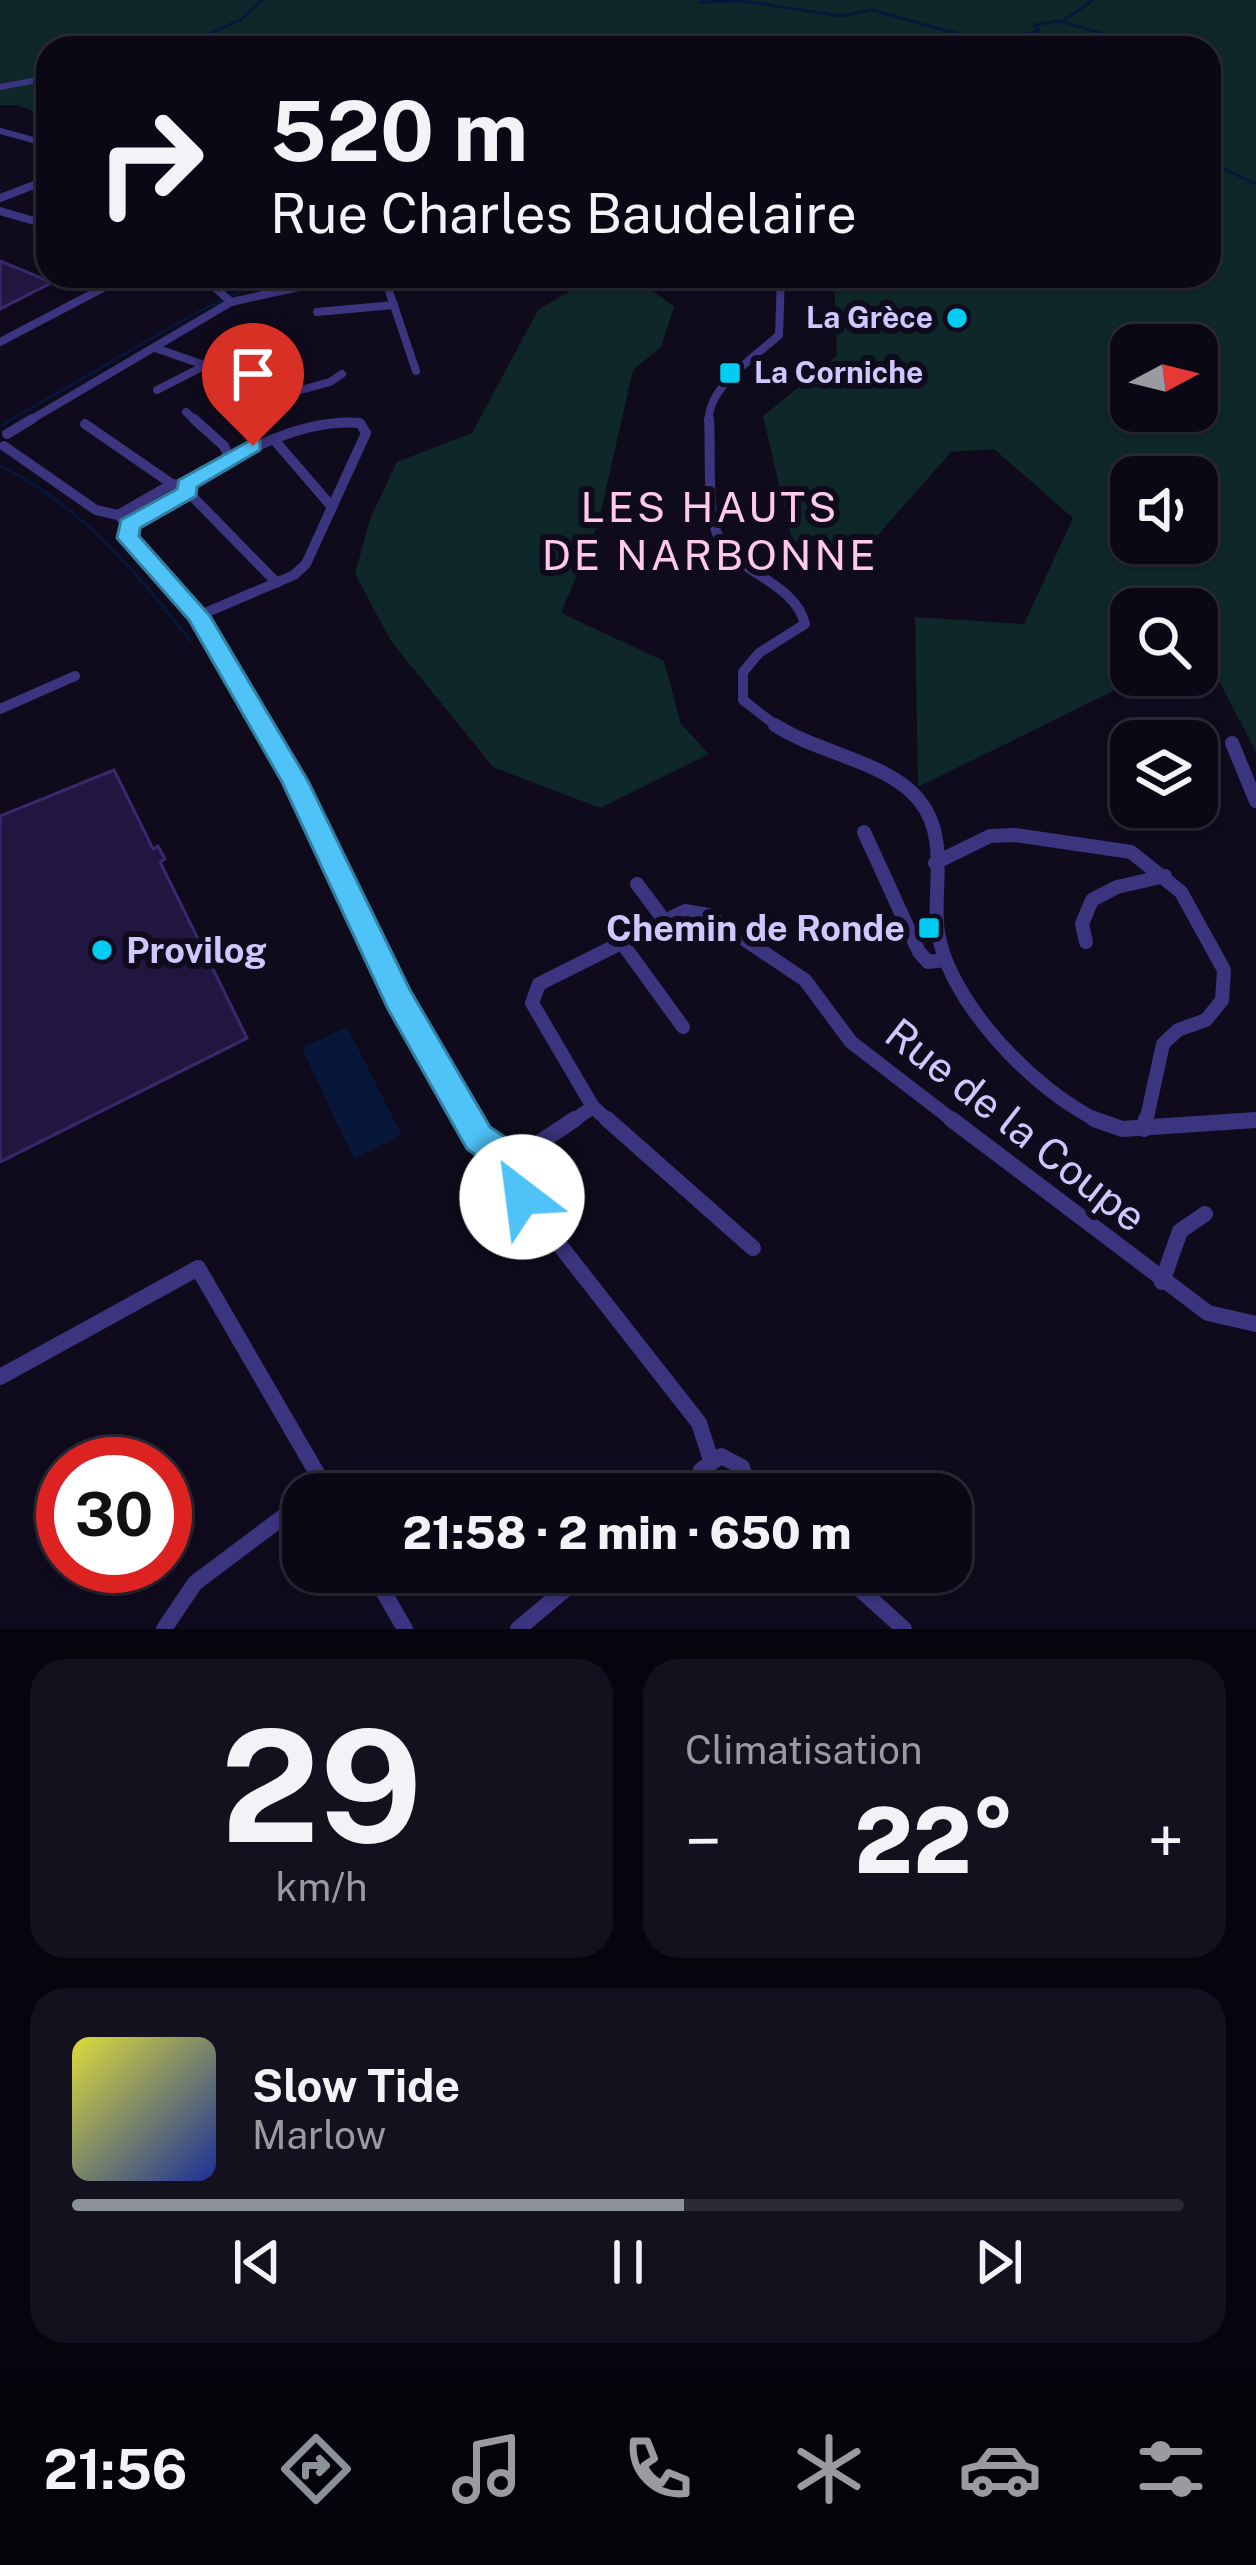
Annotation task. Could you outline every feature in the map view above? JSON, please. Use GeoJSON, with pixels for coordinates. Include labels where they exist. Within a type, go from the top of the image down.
{"type":"FeatureCollection","features":[{"type":"Feature","properties":{"kind":"street"},"geometry":{"type":"LineString","coordinates":[[0,87],[36,80]]}},
{"type":"Feature","properties":{"kind":"street"},"geometry":{"type":"LineString","coordinates":[[0,131],[36,141]]}},
{"type":"Feature","properties":{"kind":"street"},"geometry":{"type":"LineString","coordinates":[[0,197],[36,184]]}},
{"type":"Feature","properties":{"kind":"street"},"geometry":{"type":"LineString","coordinates":[[0,211],[36,222]]}},
{"type":"Feature","properties":{"kind":"street"},"geometry":{"type":"LineString","coordinates":[[0,342],[103,288]]}},
{"type":"Feature","properties":{"kind":"street"},"geometry":{"type":"LineString","coordinates":[[216,288],[227,298]]}},
{"type":"Feature","properties":{"kind":"street"},"geometry":{"type":"LineString","coordinates":[[198,616],[277,583],[306,563],[365,433],[360,423],[344,422],[253,446],[187,488],[123,520],[96,510],[3,440],[158,349],[227,298],[282,288]]}},
{"type":"Feature","properties":{"kind":"street"},"geometry":{"type":"LineString","coordinates":[[388,288],[416,371]]}},
{"type":"Feature","properties":{"kind":"street"},"geometry":{"type":"LineString","coordinates":[[781,288],[779,335],[729,380],[708,411],[716,532],[726,549],[797,603],[806,616],[795,633],[752,656],[742,668],[743,700],[782,730],[819,750],[889,775],[922,801],[934,823],[938,935],[945,960],[964,998],[994,1035],[1076,1111],[1101,1125],[1144,1129],[1256,1120]]}},
{"type":"Feature","properties":{"kind":"street"},"geometry":{"type":"LineString","coordinates":[[317,312],[394,305]]}},
{"type":"Feature","properties":{"kind":"street"},"geometry":{"type":"LineString","coordinates":[[158,349],[239,377]]}},
{"type":"Feature","properties":{"kind":"street"},"geometry":{"type":"LineString","coordinates":[[239,362],[253,446]]}},
{"type":"Feature","properties":{"kind":"street"},"geometry":{"type":"LineString","coordinates":[[158,390],[204,366]]}},
{"type":"Feature","properties":{"kind":"street"},"geometry":{"type":"LineString","coordinates":[[245,405],[330,382],[342,374]]}},
{"type":"Feature","properties":{"kind":"street"},"geometry":{"type":"LineString","coordinates":[[186,412],[224,446],[230,458]]}},
{"type":"Feature","properties":{"kind":"street"},"geometry":{"type":"LineString","coordinates":[[85,424],[172,484],[187,488],[277,583]]}},
{"type":"Feature","properties":{"kind":"street"},"geometry":{"type":"LineString","coordinates":[[276,442],[332,507]]}},
{"type":"Feature","properties":{"kind":"street"},"geometry":{"type":"LineString","coordinates":[[123,520],[172,484]]}},
{"type":"Feature","properties":{"kind":"street"},"geometry":{"type":"LineString","coordinates":[[123,520],[128,538],[198,616],[294,781],[399,1000],[478,1138],[512,1162],[522,1197],[699,1423],[711,1460]]}},
{"type":"Feature","properties":{"kind":"street"},"geometry":{"type":"LineString","coordinates":[[0,709],[74,676]]}},
{"type":"Feature","properties":{"kind":"street"},"geometry":{"type":"LineString","coordinates":[[1232,743],[1256,801]]}},
{"type":"Feature","properties":{"kind":"street"},"geometry":{"type":"LineString","coordinates":[[864,832],[920,952],[928,962],[945,960]]}},
{"type":"Feature","properties":{"kind":"street"},"geometry":{"type":"LineString","coordinates":[[935,863],[1001,834],[1131,852],[1181,892],[1223,970],[1222,1000],[1206,1020],[1178,1030],[1163,1044],[1144,1129]]}},
{"type":"Feature","properties":{"kind":"street"},"geometry":{"type":"LineString","coordinates":[[1085,942],[1078,920],[1083,906],[1094,896],[1165,876]]}},
{"type":"Feature","properties":{"kind":"street"},"geometry":{"type":"LineString","coordinates":[[638,884],[664,920],[539,984],[532,1003],[593,1108],[753,1248]]}},
{"type":"Feature","properties":{"kind":"street","name":"Rue de la Coupe"},"geometry":{"type":"LineString","coordinates":[[664,920],[685,911],[708,915],[805,980],[851,1042],[1162,1282],[1208,1312],[1256,1324]]}},
{"type":"Feature","properties":{"kind":"street"},"geometry":{"type":"LineString","coordinates":[[622,943],[683,1027]]}},
{"type":"Feature","properties":{"kind":"street"},"geometry":{"type":"LineString","coordinates":[[512,1162],[593,1108]]}},
{"type":"Feature","properties":{"kind":"street"},"geometry":{"type":"LineString","coordinates":[[1162,1282],[1180,1231],[1204,1214]]}},
{"type":"Feature","properties":{"kind":"street"},"geometry":{"type":"LineString","coordinates":[[0,1377],[198,1268],[313,1473]]}},
{"type":"Feature","properties":{"kind":"street"},"geometry":{"type":"LineString","coordinates":[[699,1473],[721,1456],[742,1467],[744,1473]]}},
{"type":"Feature","properties":{"kind":"street"},"geometry":{"type":"LineString","coordinates":[[164,1629],[195,1583],[282,1518]]}},
{"type":"Feature","properties":{"kind":"street"},"geometry":{"type":"LineString","coordinates":[[384,1593],[405,1629]]}},
{"type":"Feature","properties":{"kind":"street"},"geometry":{"type":"LineString","coordinates":[[518,1629],[561,1593]]}},
{"type":"Feature","properties":{"kind":"street"},"geometry":{"type":"LineString","coordinates":[[865,1593],[904,1629]]}},
{"type":"Feature","properties":{"kind":"green space"},"geometry":{"type":"Polygon","coordinates":[[[0,0],[1256,0],[1256,752],[1218,679],[1218,588],[1110,588],[1110,693],[918,787],[915,617],[1024,624],[1073,518],[994,449],[951,452],[863,552],[799,571],[763,416],[837,356],[834,288],[1221,288],[1221,36],[36,36],[36,112],[0,105],[0,0]]]}},
{"type":"Feature","properties":{"kind":"green space"},"geometry":{"type":"Polygon","coordinates":[[[575,288],[646,288],[674,307],[661,347],[633,370],[598,524],[561,613],[664,661],[681,724],[709,754],[600,808],[493,767],[391,641],[355,574],[370,519],[397,462],[472,433],[538,310],[575,288]]]}},
{"type":"Feature","properties":{"kind":"water"},"geometry":{"type":"Polygon","coordinates":[[[347,1027],[402,1135],[354,1159],[302,1048],[347,1027]]]}},
{"type":"Feature","properties":{"kind":"building"},"geometry":{"type":"Polygon","coordinates":[[[0,261],[36,276],[36,288],[41,288],[0,309],[0,261]]]}},
{"type":"Feature","properties":{"kind":"building","name":"Provilog"},"geometry":{"type":"Polygon","coordinates":[[[114,770],[153,849],[158,846],[165,859],[160,862],[247,1038],[0,1162],[0,816],[114,770]]]}},
{"type":"Feature","properties":{"kind":"waterway"},"geometry":{"type":"LineString","coordinates":[[204,36],[240,20],[263,0]]}},
{"type":"Feature","properties":{"kind":"waterway"},"geometry":{"type":"LineString","coordinates":[[1064,20],[1093,0]]}},
{"type":"Feature","properties":{"kind":"waterway"},"geometry":{"type":"LineString","coordinates":[[700,2],[743,1],[841,16],[871,10],[967,36]]}},
{"type":"Feature","properties":{"kind":"waterway"},"geometry":{"type":"LineString","coordinates":[[1016,36],[1039,31],[1034,25],[1060,21],[1104,36]]}},
{"type":"Feature","properties":{"kind":"waterway"},"geometry":{"type":"LineString","coordinates":[[1221,168],[1256,184]]}},
{"type":"Feature","properties":{"kind":"waterway"},"geometry":{"type":"LineString","coordinates":[[2,425],[192,315],[248,288]]}},
{"type":"Feature","properties":{"kind":"waterway"},"geometry":{"type":"LineString","coordinates":[[0,466],[29,481],[81,520],[128,566],[191,641]]}},
{"type":"Feature","properties":{"kind":"place","name":"La Grèce"},"geometry":{"type":"Point","coordinates":[957,318]}},
{"type":"Feature","properties":{"kind":"place","name":"La Corniche"},"geometry":{"type":"Point","coordinates":[730,373]}},
{"type":"Feature","properties":{"kind":"place","name":"Chemin de Ronde"},"geometry":{"type":"Point","coordinates":[929,928]}},
{"type":"Feature","properties":{"kind":"place","name":"Provilog"},"geometry":{"type":"Point","coordinates":[102,950]}},
{"type":"Feature","properties":{"kind":"district","name":"LES HAUTS DE NARBONNE"},"geometry":{"type":"Point","coordinates":[710,531]}},
{"type":"Feature","properties":{"kind":"route"},"geometry":{"type":"LineString","coordinates":[[253,446],[186,485],[188,492],[129,525],[128,538],[198,616],[294,781],[358,905],[399,1000],[478,1138],[512,1162],[522,1197]]}}]}
